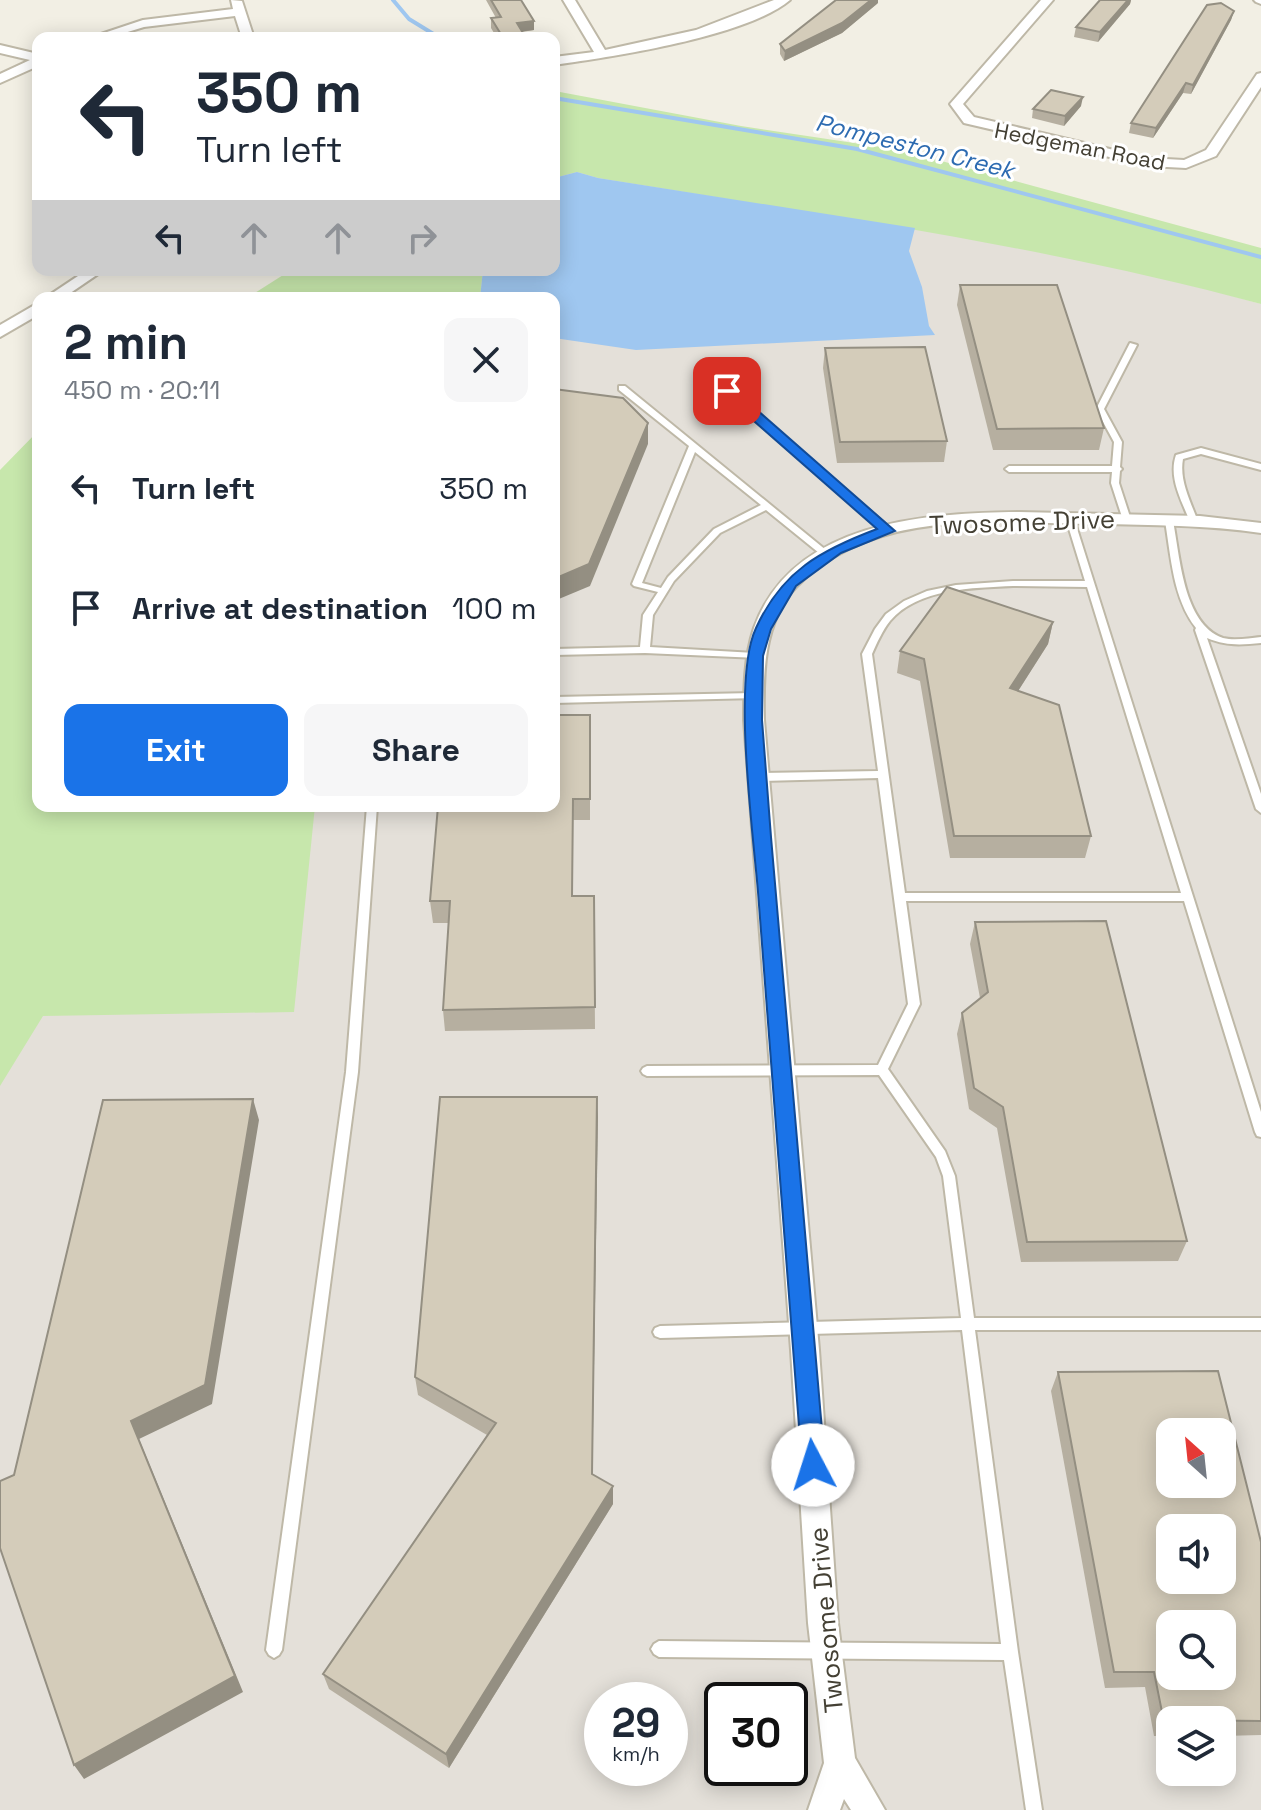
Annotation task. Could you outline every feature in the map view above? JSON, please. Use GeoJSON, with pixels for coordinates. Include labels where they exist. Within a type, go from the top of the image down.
{"type":"FeatureCollection","features":[{"type":"Feature","properties":{"kind":"street"},"geometry":{"type":"LineString","coordinates":[[569,0],[602,55]]}},
{"type":"Feature","properties":{"kind":"street"},"geometry":{"type":"LineString","coordinates":[[560,60],[602,55],[692,36],[784,0]]}},
{"type":"Feature","properties":{"kind":"street","name":"Hedgeman Road"},"geometry":{"type":"LineString","coordinates":[[1047,0],[956,104],[969,120],[983,126],[1148,162],[1186,164],[1211,153],[1261,77]]}},
{"type":"Feature","properties":{"kind":"street"},"geometry":{"type":"LineString","coordinates":[[116,32],[238,6],[246,32]]}},
{"type":"Feature","properties":{"kind":"street"},"geometry":{"type":"LineString","coordinates":[[0,49],[32,58]]}},
{"type":"Feature","properties":{"kind":"street"},"geometry":{"type":"LineString","coordinates":[[0,79],[32,63]]}},
{"type":"Feature","properties":{"kind":"street"},"geometry":{"type":"LineString","coordinates":[[62,292],[88,276]]}},
{"type":"Feature","properties":{"kind":"street"},"geometry":{"type":"LineString","coordinates":[[0,332],[32,312]]}},
{"type":"Feature","properties":{"kind":"street","name":"Twosome Drive"},"geometry":{"type":"LineString","coordinates":[[869,1810],[840,1763],[827,1651],[759,777],[755,656],[774,605],[790,583],[827,555],[888,531],[967,520],[1070,519],[1194,522],[1261,528]]}},
{"type":"Feature","properties":{"kind":"street","name":"Twosome Drive"},"geometry":{"type":"LineString","coordinates":[[824,1810],[840,1763]]}},
{"type":"Feature","properties":{"kind":"lane"},"geometry":{"type":"LineString","coordinates":[[1127,520],[1115,483],[1118,442],[1100,409],[1133,345]]}},
{"type":"Feature","properties":{"kind":"lane"},"geometry":{"type":"LineString","coordinates":[[622,388],[827,555]]}},
{"type":"Feature","properties":{"kind":"lane"},"geometry":{"type":"LineString","coordinates":[[727,391],[888,531]]}},
{"type":"Feature","properties":{"kind":"lane"},"geometry":{"type":"LineString","coordinates":[[663,591],[637,584],[693,446]]}},
{"type":"Feature","properties":{"kind":"lane"},"geometry":{"type":"LineString","coordinates":[[1194,522],[1180,481],[1179,457],[1201,451],[1261,467]]}},
{"type":"Feature","properties":{"kind":"lane"},"geometry":{"type":"LineString","coordinates":[[1009,469],[1118,469]]}},
{"type":"Feature","properties":{"kind":"lane"},"geometry":{"type":"LineString","coordinates":[[645,650],[648,615],[663,591],[717,531],[766,506]]}},
{"type":"Feature","properties":{"kind":"lane"},"geometry":{"type":"LineString","coordinates":[[1070,519],[1261,1132]]}},
{"type":"Feature","properties":{"kind":"lane"},"geometry":{"type":"LineString","coordinates":[[1169,521],[1189,617],[1200,630],[1261,809]]}},
{"type":"Feature","properties":{"kind":"lane"},"geometry":{"type":"LineString","coordinates":[[882,1070],[914,1004],[867,654],[889,616],[911,600],[939,591],[1090,584]]}},
{"type":"Feature","properties":{"kind":"lane"},"geometry":{"type":"LineString","coordinates":[[1200,630],[1222,641],[1261,640]]}},
{"type":"Feature","properties":{"kind":"lane"},"geometry":{"type":"LineString","coordinates":[[560,652],[645,650],[755,656]]}},
{"type":"Feature","properties":{"kind":"lane"},"geometry":{"type":"LineString","coordinates":[[560,700],[754,696]]}},
{"type":"Feature","properties":{"kind":"lane"},"geometry":{"type":"LineString","coordinates":[[759,777],[883,774]]}},
{"type":"Feature","properties":{"kind":"lane"},"geometry":{"type":"LineString","coordinates":[[274,1650],[352,1072],[372,812]]}},
{"type":"Feature","properties":{"kind":"lane"},"geometry":{"type":"LineString","coordinates":[[900,897],[1188,897]]}},
{"type":"Feature","properties":{"kind":"lane"},"geometry":{"type":"LineString","coordinates":[[647,1071],[882,1070]]}},
{"type":"Feature","properties":{"kind":"lane"},"geometry":{"type":"LineString","coordinates":[[882,1070],[941,1155],[949,1176],[1010,1652],[1034,1810]]}},
{"type":"Feature","properties":{"kind":"lane"},"geometry":{"type":"LineString","coordinates":[[660,1332],[968,1324],[1261,1324]]}},
{"type":"Feature","properties":{"kind":"lane"},"geometry":{"type":"LineString","coordinates":[[659,1649],[1010,1652]]}},
{"type":"Feature","properties":{"kind":"shaded area"},"geometry":{"type":"Polygon","coordinates":[[[560,150],[915,228],[1142,271],[1261,304],[1261,1810],[0,1810],[0,577],[32,770],[32,812],[560,812],[560,292],[379,292],[390,276],[560,276],[560,150]]]}},
{"type":"Feature","properties":{"kind":"green space"},"geometry":{"type":"Polygon","coordinates":[[[560,92],[741,126],[901,150],[1261,248],[1261,304],[1014,248],[577,172],[560,176],[560,92]]]}},
{"type":"Feature","properties":{"kind":"green space"},"geometry":{"type":"Polygon","coordinates":[[[282,276],[482,276],[481,292],[256,292],[282,276]]]}},
{"type":"Feature","properties":{"kind":"green space"},"geometry":{"type":"Polygon","coordinates":[[[32,437],[32,812],[314,812],[294,1012],[43,1016],[0,1086],[0,470],[32,437]]]}},
{"type":"Feature","properties":{"kind":"water"},"geometry":{"type":"Polygon","coordinates":[[[577,172],[598,178],[915,228],[909,251],[922,287],[929,326],[935,335],[636,350],[560,339],[560,292],[481,292],[482,276],[560,276],[560,176],[577,172]]]}},
{"type":"Feature","properties":{"kind":"building"},"geometry":{"type":"Polygon","coordinates":[[[491,0],[521,0],[534,21],[517,23],[522,32],[500,32],[491,18],[501,17],[491,0]]]}},
{"type":"Feature","properties":{"kind":"building"},"geometry":{"type":"Polygon","coordinates":[[[836,0],[871,0],[842,23],[785,51],[780,44],[836,0]]]}},
{"type":"Feature","properties":{"kind":"building"},"geometry":{"type":"Polygon","coordinates":[[[1100,0],[1128,0],[1100,32],[1076,27],[1100,0]]]}},
{"type":"Feature","properties":{"kind":"building"},"geometry":{"type":"Polygon","coordinates":[[[1221,3],[1234,11],[1193,85],[1186,83],[1156,128],[1131,123],[1207,5],[1221,3]]]}},
{"type":"Feature","properties":{"kind":"building"},"geometry":{"type":"Polygon","coordinates":[[[1051,90],[1083,97],[1065,116],[1033,109],[1051,90]]]}},
{"type":"Feature","properties":{"kind":"building"},"geometry":{"type":"Polygon","coordinates":[[[960,285],[1057,285],[1104,428],[997,429],[960,285]]]}},
{"type":"Feature","properties":{"kind":"building"},"geometry":{"type":"Polygon","coordinates":[[[925,347],[947,441],[840,442],[825,348],[925,347]]]}},
{"type":"Feature","properties":{"kind":"building"},"geometry":{"type":"Polygon","coordinates":[[[560,390],[623,398],[648,423],[589,564],[560,576],[560,390]]]}},
{"type":"Feature","properties":{"kind":"building"},"geometry":{"type":"Polygon","coordinates":[[[947,587],[1053,622],[1010,688],[1059,705],[1091,836],[954,836],[924,659],[900,651],[947,587]]]}},
{"type":"Feature","properties":{"kind":"building"},"geometry":{"type":"Polygon","coordinates":[[[560,715],[590,715],[590,799],[573,799],[572,896],[594,896],[595,1007],[443,1010],[450,901],[430,901],[437,812],[560,812],[560,715]]]}},
{"type":"Feature","properties":{"kind":"building"},"geometry":{"type":"Polygon","coordinates":[[[1106,921],[1187,1241],[1027,1242],[1003,1107],[974,1088],[962,1013],[988,992],[975,922],[1106,921]]]}},
{"type":"Feature","properties":{"kind":"building"},"geometry":{"type":"Polygon","coordinates":[[[440,1097],[597,1097],[592,1474],[613,1486],[446,1754],[323,1674],[496,1423],[415,1377],[440,1097]]]}},
{"type":"Feature","properties":{"kind":"building"},"geometry":{"type":"Polygon","coordinates":[[[253,1099],[205,1385],[131,1421],[235,1676],[74,1765],[0,1548],[0,1481],[14,1475],[103,1100],[253,1099]]]}},
{"type":"Feature","properties":{"kind":"building"},"geometry":{"type":"Polygon","coordinates":[[[1218,1371],[1230,1418],[1156,1418],[1156,1498],[1236,1498],[1236,1443],[1261,1542],[1261,1721],[1236,1721],[1236,1706],[1161,1706],[1158,1690],[1236,1690],[1236,1610],[1156,1610],[1156,1682],[1154,1672],[1114,1672],[1058,1372],[1218,1371]]]}},
{"type":"Feature","properties":{"kind":"waterway","name":"Pompeston Creek"},"geometry":{"type":"LineString","coordinates":[[393,0],[409,19],[430,32]]}},
{"type":"Feature","properties":{"kind":"waterway","name":"Pompeston Creek"},"geometry":{"type":"LineString","coordinates":[[560,99],[857,149],[1261,257]]}},
{"type":"Feature","properties":{"kind":"route"},"geometry":{"type":"LineString","coordinates":[[727,391],[888,531],[864,537],[836,550],[790,583],[774,605],[755,656],[754,720],[762,837],[813,1465]]}}]}
